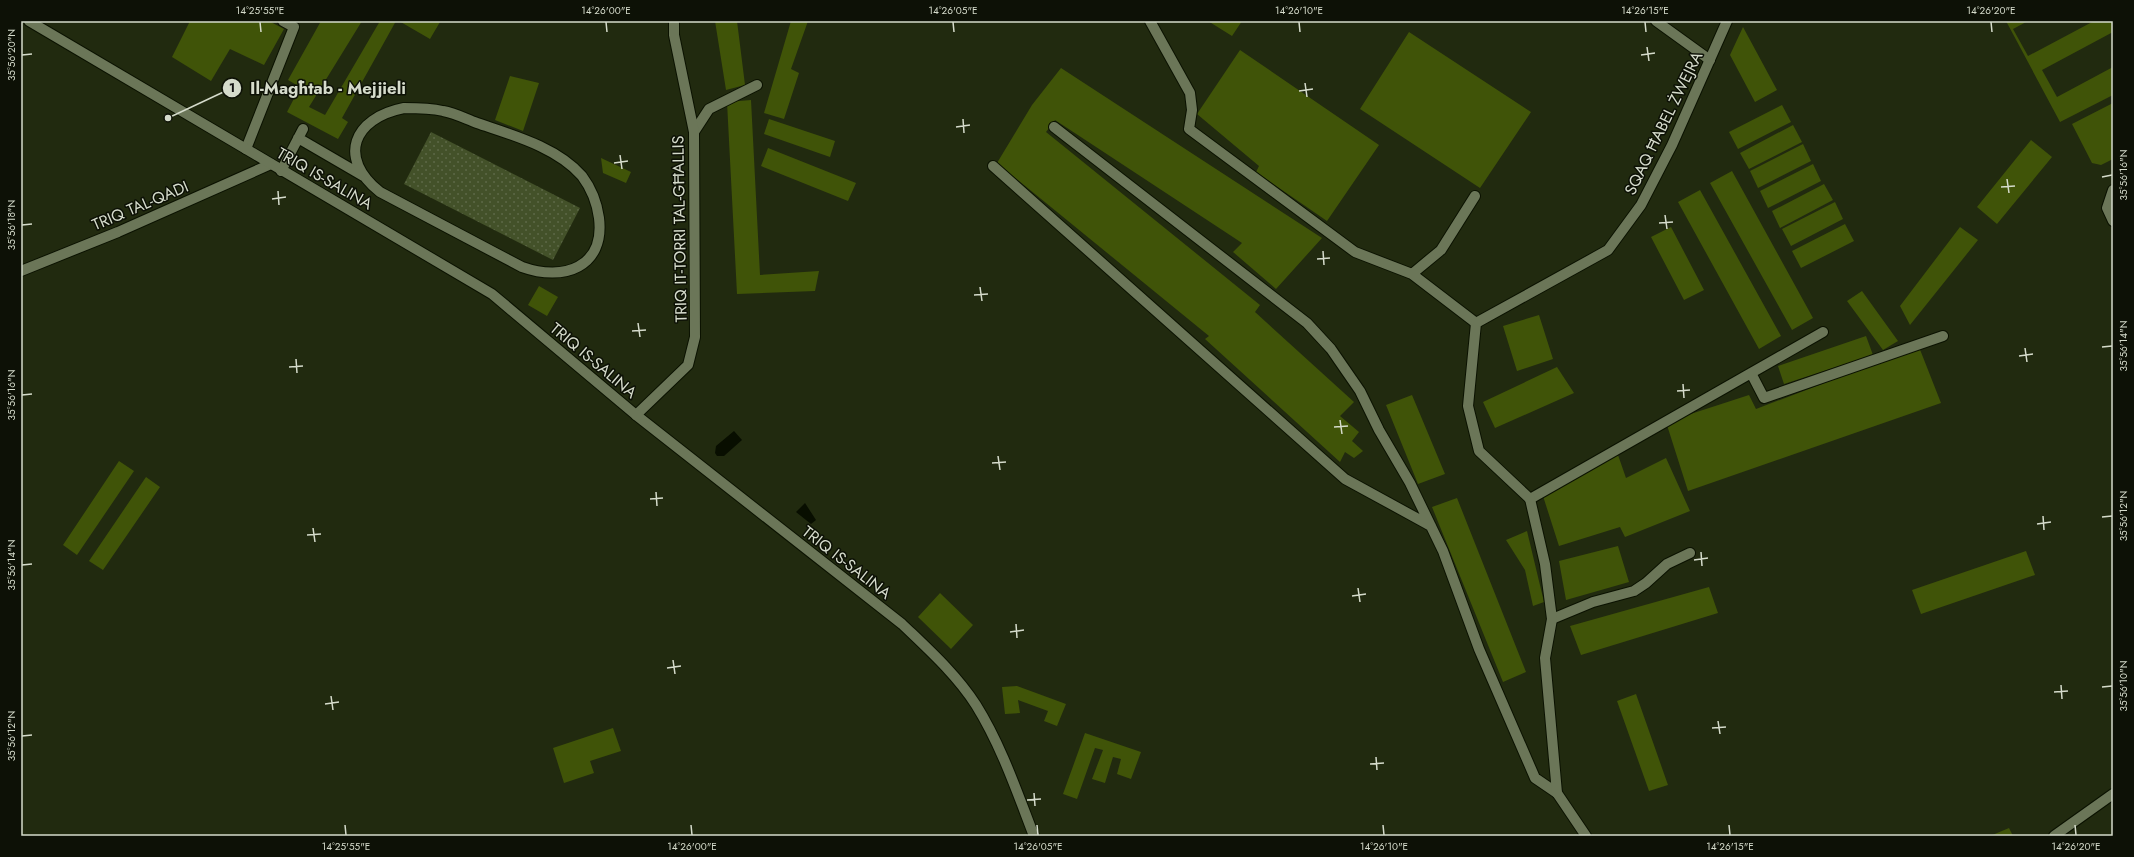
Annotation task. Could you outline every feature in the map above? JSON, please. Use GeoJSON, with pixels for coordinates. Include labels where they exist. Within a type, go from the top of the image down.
{"type":"FeatureCollection","features":[{"type":"Feature","properties":{"kind":"street","name":"TRIQ IS-SALINA"},"geometry":{"type":"LineString","coordinates":[[29,21],[281,171],[492,294],[636,415],[902,624],[932,652],[959,682],[988,726],[1034,836]]}},
{"type":"Feature","properties":{"kind":"street"},"geometry":{"type":"LineString","coordinates":[[246,149],[294,27],[283,21]]}},
{"type":"Feature","properties":{"kind":"street","name":"TRIQ IT-TORRI TAL-GĦALLIS"},"geometry":{"type":"LineString","coordinates":[[636,415],[688,365],[695,338],[694,132],[674,36],[674,21]]}},
{"type":"Feature","properties":{"kind":"street"},"geometry":{"type":"LineString","coordinates":[[1150,21],[1190,93],[1192,110],[1189,129],[1355,252],[1412,274],[1476,323],[1468,406],[1479,451],[1530,499],[1545,564],[1552,619],[1545,658],[1557,793]]}},
{"type":"Feature","properties":{"kind":"street"},"geometry":{"type":"LineString","coordinates":[[1656,21],[1710,60]]}},
{"type":"Feature","properties":{"kind":"street","name":"SQAQ ĦABEL ŻWEJRA"},"geometry":{"type":"LineString","coordinates":[[1476,323],[1608,250],[1641,205],[1672,145],[1727,21]]}},
{"type":"Feature","properties":{"kind":"street"},"geometry":{"type":"LineString","coordinates":[[694,132],[709,109],[758,85]]}},
{"type":"Feature","properties":{"kind":"street"},"geometry":{"type":"LineString","coordinates":[[298,138],[365,177],[380,192],[522,267],[534,271],[556,273],[576,268],[591,257],[599,239],[600,228],[595,199],[582,177],[568,162],[538,146],[444,111],[404,108],[389,111],[367,124],[359,133],[356,143],[357,160],[365,177]]}},
{"type":"Feature","properties":{"kind":"street"},"geometry":{"type":"LineString","coordinates":[[1054,127],[1307,323],[1331,348],[1360,391],[1443,551],[1479,649],[1535,778],[1557,793],[1586,836]]}},
{"type":"Feature","properties":{"kind":"street"},"geometry":{"type":"LineString","coordinates":[[281,171],[303,129]]}},
{"type":"Feature","properties":{"kind":"street","name":"TRIQ TAL-QADI"},"geometry":{"type":"LineString","coordinates":[[21,271],[118,232],[271,164]]}},
{"type":"Feature","properties":{"kind":"street"},"geometry":{"type":"LineString","coordinates":[[994,166],[1345,479],[1431,526]]}},
{"type":"Feature","properties":{"kind":"street"},"geometry":{"type":"LineString","coordinates":[[2113,190],[2107,208],[2113,221]]}},
{"type":"Feature","properties":{"kind":"street"},"geometry":{"type":"LineString","coordinates":[[1412,274],[1441,250],[1475,196]]}},
{"type":"Feature","properties":{"kind":"street"},"geometry":{"type":"LineString","coordinates":[[1530,499],[1823,332]]}},
{"type":"Feature","properties":{"kind":"street"},"geometry":{"type":"LineString","coordinates":[[1751,373],[1764,398],[1943,336]]}},
{"type":"Feature","properties":{"kind":"street"},"geometry":{"type":"LineString","coordinates":[[1552,619],[1593,602],[1634,591],[1646,583],[1667,564],[1690,553]]}},
{"type":"Feature","properties":{"kind":"street"},"geometry":{"type":"LineString","coordinates":[[2054,836],[2113,794]]}},
{"type":"Feature","properties":{"kind":"green space"},"geometry":{"type":"Polygon","coordinates":[[[431,132],[580,208],[553,260],[404,184],[431,132]]]}},
{"type":"Feature","properties":{"kind":"shaded area"},"geometry":{"type":"Polygon","coordinates":[[[734,431],[742,440],[724,456],[717,456],[715,453],[716,446],[734,431]]]}},
{"type":"Feature","properties":{"kind":"shaded area"},"geometry":{"type":"Polygon","coordinates":[[[805,503],[816,520],[811,524],[796,512],[805,503]]]}},
{"type":"Feature","properties":{"kind":"building"},"geometry":{"type":"Polygon","coordinates":[[[190,21],[269,21],[284,29],[264,65],[230,49],[211,81],[172,57],[190,21]]]}},
{"type":"Feature","properties":{"kind":"building"},"geometry":{"type":"Polygon","coordinates":[[[321,21],[362,21],[309,107],[325,115],[380,21],[396,21],[342,118],[348,122],[338,139],[287,112],[300,87],[288,80],[321,21]]]}},
{"type":"Feature","properties":{"kind":"building"},"geometry":{"type":"Polygon","coordinates":[[[399,21],[438,21],[440,22],[430,39],[399,21]]]}},
{"type":"Feature","properties":{"kind":"building"},"geometry":{"type":"Polygon","coordinates":[[[715,21],[737,21],[745,85],[726,90],[715,21]]]}},
{"type":"Feature","properties":{"kind":"building"},"geometry":{"type":"Polygon","coordinates":[[[791,21],[808,21],[791,69],[799,73],[784,119],[764,113],[791,21]]]}},
{"type":"Feature","properties":{"kind":"building"},"geometry":{"type":"Polygon","coordinates":[[[1208,21],[1242,21],[1232,36],[1208,21]]]}},
{"type":"Feature","properties":{"kind":"building"},"geometry":{"type":"Polygon","coordinates":[[[2006,21],[2028,21],[2013,29],[2028,56],[2094,21],[2112,21],[2113,32],[2042,70],[2057,97],[2113,67],[2113,95],[2060,122],[2006,21]]]}},
{"type":"Feature","properties":{"kind":"building"},"geometry":{"type":"Polygon","coordinates":[[[1743,27],[1777,90],[1755,102],[1730,55],[1743,27]]]}},
{"type":"Feature","properties":{"kind":"building"},"geometry":{"type":"Polygon","coordinates":[[[1409,32],[1531,112],[1480,188],[1360,109],[1409,32]]]}},
{"type":"Feature","properties":{"kind":"building"},"geometry":{"type":"Polygon","coordinates":[[[1240,50],[1379,145],[1327,221],[1256,172],[1259,166],[1197,114],[1240,50]]]}},
{"type":"Feature","properties":{"kind":"building"},"geometry":{"type":"Polygon","coordinates":[[[1061,68],[1322,238],[1276,289],[1233,252],[1242,243],[1055,120],[1046,132],[1260,305],[1255,312],[1354,402],[1340,416],[1359,432],[1352,441],[1363,451],[1354,458],[1345,452],[1340,462],[1205,339],[1209,336],[997,163],[1032,105],[1061,68]]]}},
{"type":"Feature","properties":{"kind":"building"},"geometry":{"type":"Polygon","coordinates":[[[510,76],[539,83],[523,131],[495,120],[510,76]]]}},
{"type":"Feature","properties":{"kind":"building"},"geometry":{"type":"Polygon","coordinates":[[[751,100],[760,275],[819,271],[815,291],[737,294],[727,102],[751,100]]]}},
{"type":"Feature","properties":{"kind":"building"},"geometry":{"type":"Polygon","coordinates":[[[2113,103],[2113,159],[2101,165],[2092,163],[2072,124],[2113,103]]]}},
{"type":"Feature","properties":{"kind":"building"},"geometry":{"type":"Polygon","coordinates":[[[1782,105],[1791,122],[1738,149],[1729,132],[1782,105]]]}},
{"type":"Feature","properties":{"kind":"building"},"geometry":{"type":"Polygon","coordinates":[[[769,119],[835,141],[830,157],[764,134],[769,119]]]}},
{"type":"Feature","properties":{"kind":"building"},"geometry":{"type":"Polygon","coordinates":[[[1793,125],[1802,142],[1749,169],[1740,153],[1793,125]]]}},
{"type":"Feature","properties":{"kind":"building"},"geometry":{"type":"Polygon","coordinates":[[[2031,140],[2052,157],[1997,224],[1977,207],[2031,140]]]}},
{"type":"Feature","properties":{"kind":"building"},"geometry":{"type":"Polygon","coordinates":[[[1803,144],[1811,161],[1758,188],[1750,171],[1803,144]]]}},
{"type":"Feature","properties":{"kind":"building"},"geometry":{"type":"Polygon","coordinates":[[[768,148],[856,183],[848,201],[761,166],[768,148]]]}},
{"type":"Feature","properties":{"kind":"building"},"geometry":{"type":"Polygon","coordinates":[[[601,158],[631,172],[626,183],[603,173],[601,158]]]}},
{"type":"Feature","properties":{"kind":"building"},"geometry":{"type":"Polygon","coordinates":[[[1813,164],[1821,181],[1768,208],[1760,191],[1813,164]]]}},
{"type":"Feature","properties":{"kind":"building"},"geometry":{"type":"Polygon","coordinates":[[[1732,171],[1813,318],[1792,330],[1710,183],[1732,171]]]}},
{"type":"Feature","properties":{"kind":"building"},"geometry":{"type":"Polygon","coordinates":[[[1824,184],[1833,200],[1780,228],[1772,211],[1824,184]]]}},
{"type":"Feature","properties":{"kind":"building"},"geometry":{"type":"Polygon","coordinates":[[[1700,190],[1781,336],[1759,349],[1678,202],[1700,190]]]}},
{"type":"Feature","properties":{"kind":"building"},"geometry":{"type":"Polygon","coordinates":[[[1835,202],[1843,219],[1791,246],[1782,229],[1835,202]]]}},
{"type":"Feature","properties":{"kind":"building"},"geometry":{"type":"Polygon","coordinates":[[[1845,224],[1854,241],[1801,268],[1792,251],[1845,224]]]}},
{"type":"Feature","properties":{"kind":"building"},"geometry":{"type":"Polygon","coordinates":[[[1671,227],[1704,290],[1684,300],[1651,237],[1671,227]]]}},
{"type":"Feature","properties":{"kind":"building"},"geometry":{"type":"Polygon","coordinates":[[[1960,227],[1978,240],[1910,325],[1900,306],[1960,227]]]}},
{"type":"Feature","properties":{"kind":"building"},"geometry":{"type":"Polygon","coordinates":[[[539,286],[558,297],[547,316],[528,305],[539,286]]]}},
{"type":"Feature","properties":{"kind":"building"},"geometry":{"type":"Polygon","coordinates":[[[1862,291],[1898,341],[1883,350],[1847,301],[1862,291]]]}},
{"type":"Feature","properties":{"kind":"building"},"geometry":{"type":"Polygon","coordinates":[[[1539,315],[1553,359],[1517,371],[1503,326],[1539,315]]]}},
{"type":"Feature","properties":{"kind":"building"},"geometry":{"type":"Polygon","coordinates":[[[1866,336],[1873,355],[1784,384],[1778,366],[1866,336]]]}},
{"type":"Feature","properties":{"kind":"building"},"geometry":{"type":"Polygon","coordinates":[[[1919,347],[1941,403],[1688,491],[1666,422],[1749,395],[1756,409],[1919,347]]]}},
{"type":"Feature","properties":{"kind":"building"},"geometry":{"type":"Polygon","coordinates":[[[1557,367],[1574,393],[1495,428],[1483,402],[1557,367]]]}},
{"type":"Feature","properties":{"kind":"building"},"geometry":{"type":"Polygon","coordinates":[[[1412,395],[1445,474],[1418,484],[1386,405],[1412,395]]]}},
{"type":"Feature","properties":{"kind":"building"},"geometry":{"type":"Polygon","coordinates":[[[1618,455],[1626,478],[1666,458],[1690,511],[1625,537],[1620,527],[1559,546],[1543,496],[1618,455]]]}},
{"type":"Feature","properties":{"kind":"building"},"geometry":{"type":"Polygon","coordinates":[[[119,461],[134,471],[77,555],[63,545],[119,461]]]}},
{"type":"Feature","properties":{"kind":"building"},"geometry":{"type":"Polygon","coordinates":[[[146,477],[160,487],[103,570],[89,561],[146,477]]]}},
{"type":"Feature","properties":{"kind":"building"},"geometry":{"type":"Polygon","coordinates":[[[1457,498],[1526,672],[1503,682],[1432,507],[1457,498]]]}},
{"type":"Feature","properties":{"kind":"building"},"geometry":{"type":"Polygon","coordinates":[[[1527,531],[1544,602],[1533,606],[1525,570],[1506,540],[1527,531]]]}},
{"type":"Feature","properties":{"kind":"building"},"geometry":{"type":"Polygon","coordinates":[[[1618,546],[1629,582],[1566,600],[1559,561],[1618,546]]]}},
{"type":"Feature","properties":{"kind":"building"},"geometry":{"type":"Polygon","coordinates":[[[2026,551],[2035,575],[1921,614],[1912,590],[2026,551]]]}},
{"type":"Feature","properties":{"kind":"building"},"geometry":{"type":"Polygon","coordinates":[[[1709,587],[1718,613],[1581,655],[1570,626],[1709,587]]]}},
{"type":"Feature","properties":{"kind":"building"},"geometry":{"type":"Polygon","coordinates":[[[940,593],[973,625],[951,649],[918,617],[940,593]]]}},
{"type":"Feature","properties":{"kind":"building"},"geometry":{"type":"Polygon","coordinates":[[[1017,686],[1066,704],[1057,726],[1044,721],[1048,711],[1018,700],[1020,713],[1005,714],[1002,687],[1017,686]]]}},
{"type":"Feature","properties":{"kind":"building"},"geometry":{"type":"Polygon","coordinates":[[[1636,694],[1668,785],[1649,791],[1617,701],[1636,694]]]}},
{"type":"Feature","properties":{"kind":"building"},"geometry":{"type":"Polygon","coordinates":[[[613,728],[621,751],[590,761],[594,773],[564,783],[553,748],[613,728]]]}},
{"type":"Feature","properties":{"kind":"building"},"geometry":{"type":"Polygon","coordinates":[[[1085,733],[1141,752],[1131,779],[1117,774],[1121,759],[1113,757],[1105,783],[1092,779],[1103,750],[1095,748],[1077,799],[1063,794],[1085,733]]]}},
{"type":"Feature","properties":{"kind":"building"},"geometry":{"type":"Polygon","coordinates":[[[2009,828],[2013,836],[1990,836],[2009,828]]]}},
{"type":"Feature","properties":{"kind":"place","name":"Il-Magħtab - Mejjieli"},"geometry":{"type":"Point","coordinates":[168,118]}}]}
